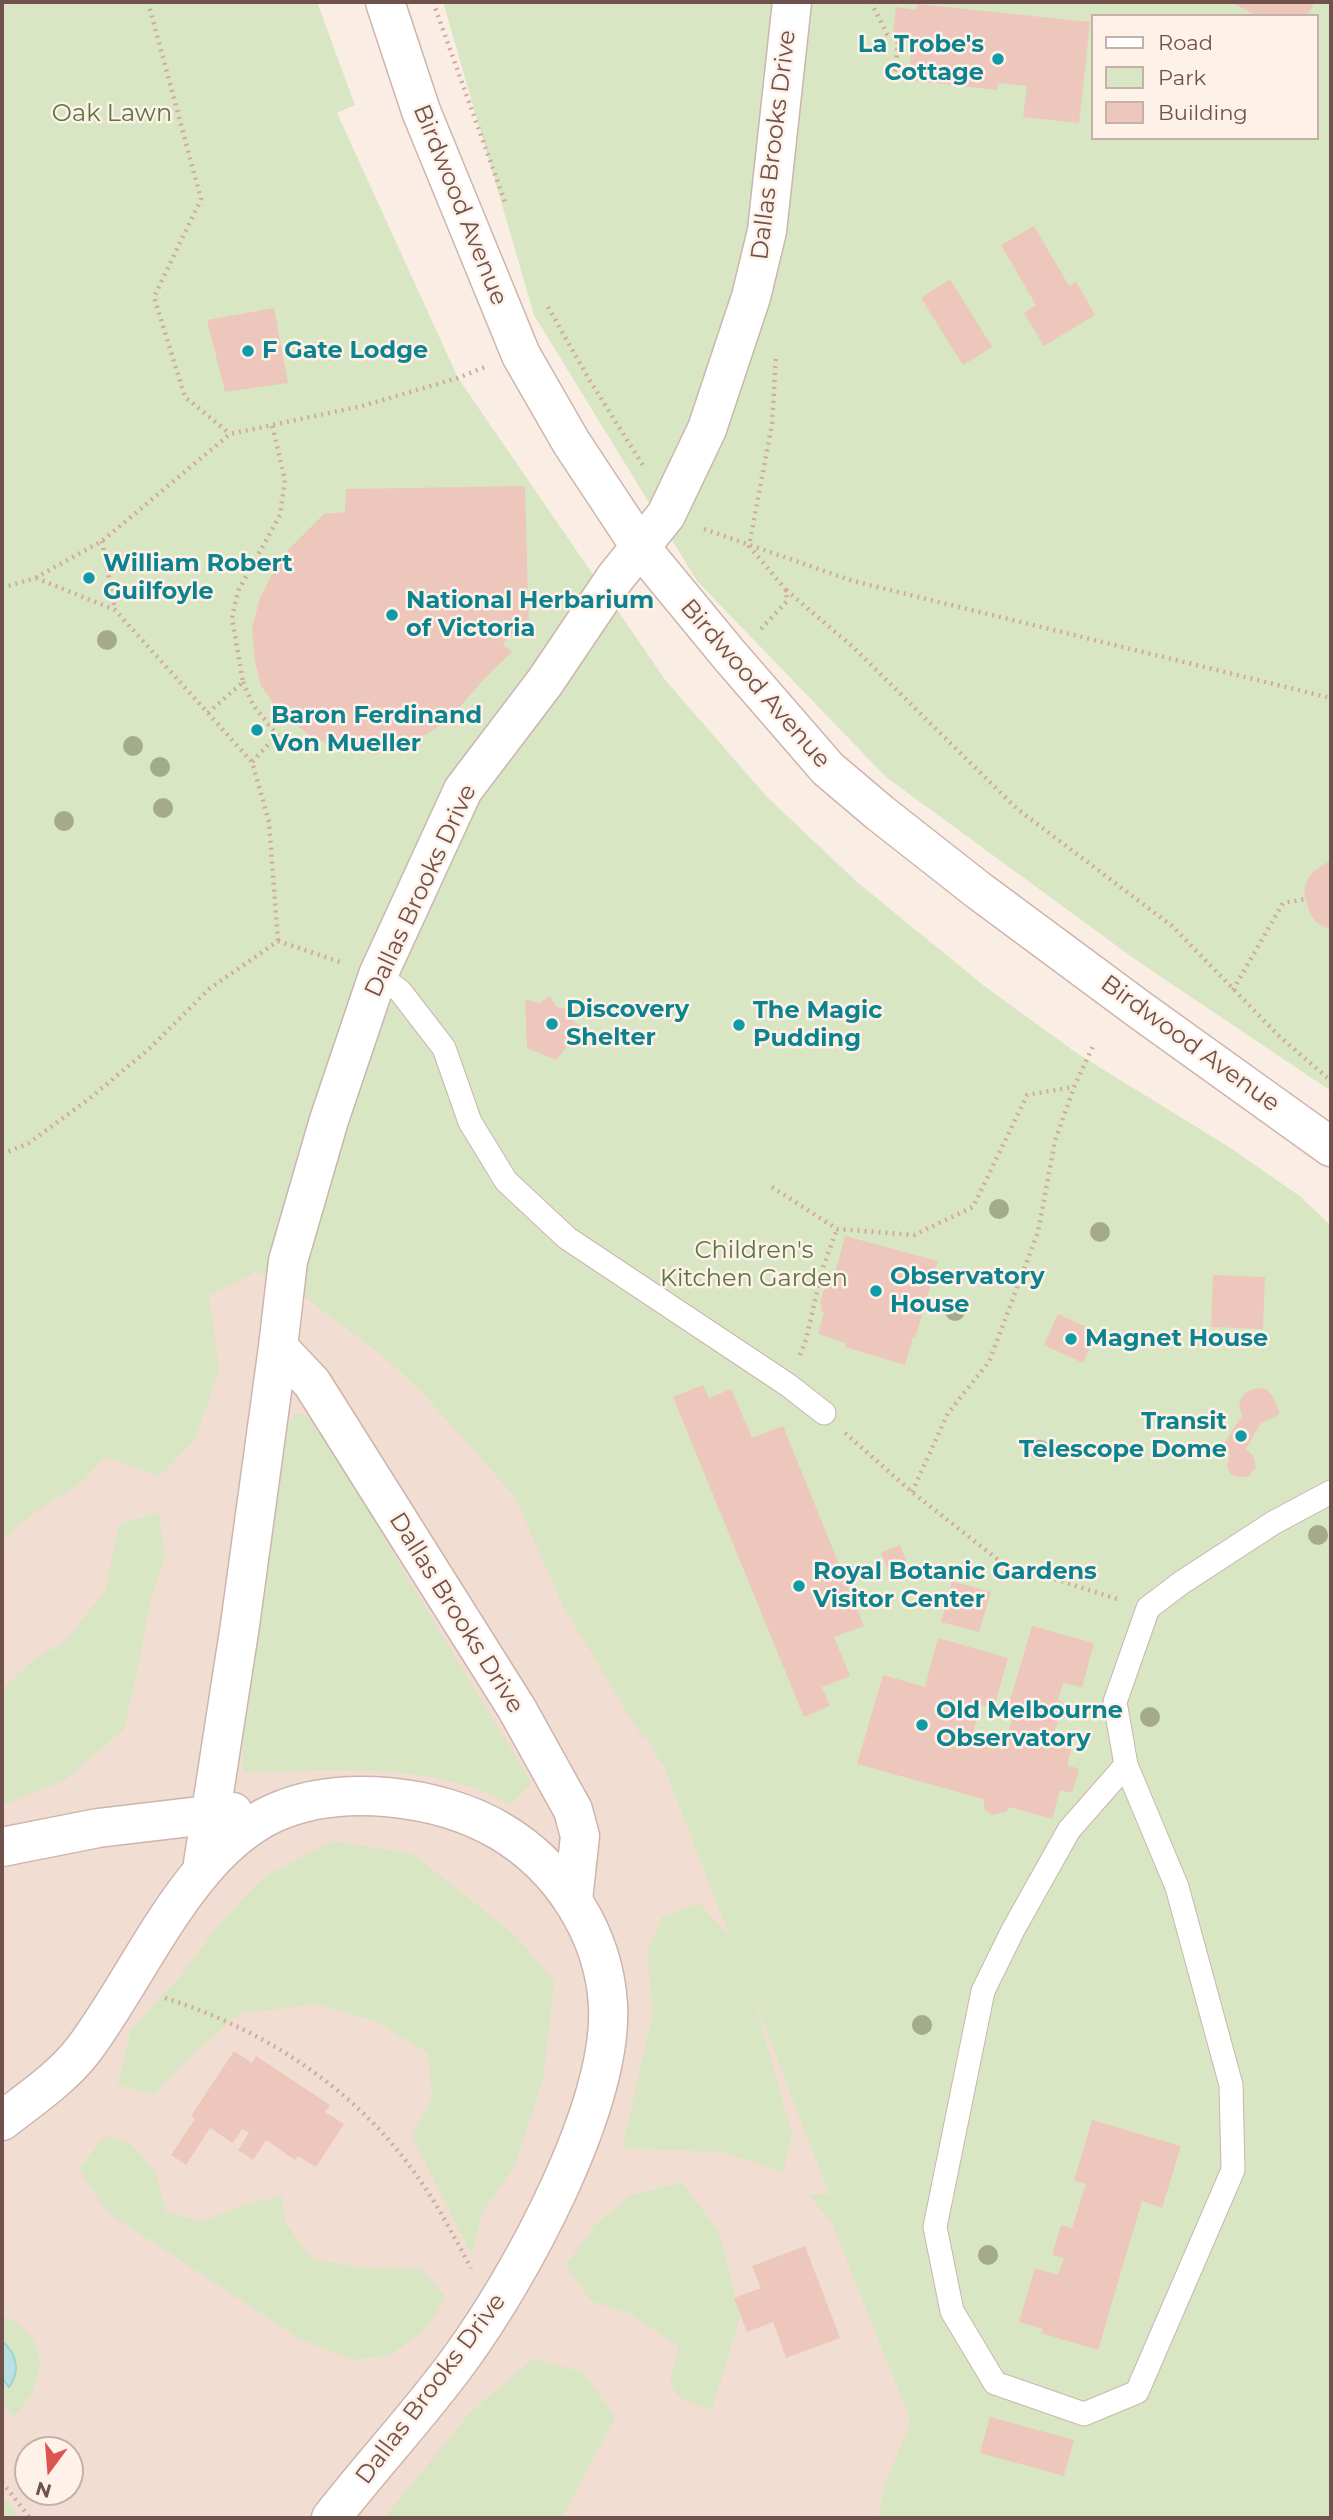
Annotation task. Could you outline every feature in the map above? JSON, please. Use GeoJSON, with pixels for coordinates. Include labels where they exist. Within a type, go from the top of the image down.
{"type":"FeatureCollection","features":[{"type":"Feature","properties":{"kind":"street","name":"Birdwood Avenue"},"geometry":{"type":"LineString","coordinates":[[385,2],[421,111],[521,355],[571,442],[641,548],[828,769],[978,890],[1331,1147]]}},
{"type":"Feature","properties":{"kind":"street","name":"Dallas Brooks Drive"},"geometry":{"type":"LineString","coordinates":[[202,1870],[240,1625],[285,1282],[292,1245],[329,1120],[378,975],[463,790],[545,682],[615,578],[666,515],[707,429],[751,297],[767,231],[792,2]]}},
{"type":"Feature","properties":{"kind":"street","name":"Dallas Brooks Drive"},"geometry":{"type":"LineString","coordinates":[[278,1347],[312,1383],[517,1709],[573,1810],[580,1836],[573,1900]]}},
{"type":"Feature","properties":{"kind":"street","name":"Dallas Brooks Drive"},"geometry":{"type":"LineString","coordinates":[[2,1847],[98,1828],[335,1798],[387,1797],[423,1800],[491,1826],[522,1845],[550,1871],[573,1900],[593,1940],[606,1987],[608,2007],[603,2055],[589,2110],[557,2190],[513,2279],[494,2310],[458,2361],[331,2518]]}},
{"type":"Feature","properties":{"kind":"street","name":"Dallas Brooks Drive"},"geometry":{"type":"LineString","coordinates":[[202,1870],[216,1854],[256,1823],[298,1804]]}},
{"type":"Feature","properties":{"kind":"street"},"geometry":{"type":"LineString","coordinates":[[2,2121],[57,2077],[80,2053],[202,1870]]}},
{"type":"Feature","properties":{"kind":"lane"},"geometry":{"type":"LineString","coordinates":[[378,975],[400,991],[444,1048],[470,1122],[506,1181],[567,1238],[788,1385],[824,1413]]}},
{"type":"Feature","properties":{"kind":"lane"},"geometry":{"type":"LineString","coordinates":[[1126,1765],[1069,1830],[1013,1930],[983,1991],[935,2227],[952,2311],[995,2383],[1084,2414],[1137,2392],[1234,2170],[1231,2085],[1177,1888],[1126,1765],[1115,1702],[1148,1608],[1181,1583],[1273,1523],[1331,1492]]}},
{"type":"Feature","properties":{"kind":"path"},"geometry":{"type":"LineString","coordinates":[[148,2],[201,199],[154,297],[185,397],[230,434]]}},
{"type":"Feature","properties":{"kind":"path"},"geometry":{"type":"LineString","coordinates":[[433,2],[507,208]]}},
{"type":"Feature","properties":{"kind":"path"},"geometry":{"type":"LineString","coordinates":[[871,2],[887,34],[898,42],[894,81]]}},
{"type":"Feature","properties":{"kind":"path"},"geometry":{"type":"LineString","coordinates":[[542,297],[644,467],[666,515],[853,581],[1331,698]]}},
{"type":"Feature","properties":{"kind":"path"},"geometry":{"type":"LineString","coordinates":[[2,588],[35,578],[102,541],[230,434],[374,402],[458,378],[521,355]]}},
{"type":"Feature","properties":{"kind":"path"},"geometry":{"type":"LineString","coordinates":[[252,762],[277,735],[253,705],[243,682],[232,618],[238,591],[280,514],[285,480],[272,425]]}},
{"type":"Feature","properties":{"kind":"path"},"geometry":{"type":"LineString","coordinates":[[102,541],[115,610]]}},
{"type":"Feature","properties":{"kind":"path"},"geometry":{"type":"LineString","coordinates":[[749,546],[786,590],[853,647],[1016,807],[1172,926],[1280,1037],[1331,1081]]}},
{"type":"Feature","properties":{"kind":"path"},"geometry":{"type":"LineString","coordinates":[[35,578],[115,610],[252,762],[269,822],[278,941]]}},
{"type":"Feature","properties":{"kind":"path"},"geometry":{"type":"LineString","coordinates":[[752,637],[787,601],[786,590]]}},
{"type":"Feature","properties":{"kind":"path"},"geometry":{"type":"LineString","coordinates":[[208,713],[243,682]]}},
{"type":"Feature","properties":{"kind":"path"},"geometry":{"type":"LineString","coordinates":[[1234,990],[1283,903],[1305,899]]}},
{"type":"Feature","properties":{"kind":"path"},"geometry":{"type":"LineString","coordinates":[[278,941],[378,975]]}},
{"type":"Feature","properties":{"kind":"path"},"geometry":{"type":"LineString","coordinates":[[2,1154],[29,1143],[89,1099],[150,1048],[209,989],[278,941]]}},
{"type":"Feature","properties":{"kind":"path"},"geometry":{"type":"LineString","coordinates":[[912,1492],[948,1413],[989,1362],[1038,1232],[1055,1141],[1074,1087],[1093,1046]]}},
{"type":"Feature","properties":{"kind":"path"},"geometry":{"type":"LineString","coordinates":[[772,1187],[837,1229],[914,1235],[973,1207],[1027,1096],[1074,1087]]}},
{"type":"Feature","properties":{"kind":"path"},"geometry":{"type":"LineString","coordinates":[[788,1385],[806,1340],[822,1270],[837,1229]]}},
{"type":"Feature","properties":{"kind":"path"},"geometry":{"type":"LineString","coordinates":[[824,1413],[912,1492],[1001,1562],[1148,1608]]}},
{"type":"Feature","properties":{"kind":"path"},"geometry":{"type":"LineString","coordinates":[[127,1986],[233,2023],[279,2049],[338,2091],[390,2142],[418,2177],[494,2310]]}},
{"type":"Feature","properties":{"kind":"path"},"geometry":{"type":"LineString","coordinates":[[2,2482],[30,2518]]}},
{"type":"Feature","properties":{"kind":"shaded area"},"geometry":{"type":"Polygon","coordinates":[[[2,1236],[120,1239],[260,1273],[321,1298],[497,1461],[664,1768],[802,2119],[946,2518],[2,2518],[2,1236]]]}},
{"type":"Feature","properties":{"kind":"green space"},"geometry":{"type":"Polygon","coordinates":[[[2,2],[317,2],[355,105],[337,113],[458,378],[666,681],[767,797],[857,882],[983,985],[1078,1054],[1229,1147],[1301,1197],[1331,1226],[1331,2518],[878,2518],[885,2484],[911,2422],[831,2221],[809,2195],[829,2194],[753,1995],[792,2134],[783,2172],[722,2152],[622,2148],[653,2013],[647,1952],[662,1917],[699,1903],[730,1937],[664,1768],[564,1608],[515,1497],[424,1394],[383,1356],[285,1282],[252,1271],[251,1275],[209,1295],[219,1370],[195,1439],[160,1476],[104,1457],[81,1483],[36,1511],[2,1540],[2,2]]]}},
{"type":"Feature","properties":{"kind":"green space"},"geometry":{"type":"Polygon","coordinates":[[[443,2],[1331,2],[1331,1091],[1136,960],[886,777],[697,581],[534,315],[443,2]]]}},
{"type":"Feature","properties":{"kind":"green space"},"geometry":{"type":"Polygon","coordinates":[[[296,1412],[308,1417],[329,1436],[402,1569],[531,1782],[511,1805],[477,1789],[420,1775],[361,1770],[243,1773],[243,1742],[288,1425],[296,1412]]]}},
{"type":"Feature","properties":{"kind":"green space"},"geometry":{"type":"Polygon","coordinates":[[[159,1513],[165,1557],[151,1598],[124,1729],[66,1779],[2,1806],[2,1690],[33,1660],[65,1642],[105,1591],[119,1524],[159,1513]]]}},
{"type":"Feature","properties":{"kind":"green space"},"geometry":{"type":"Polygon","coordinates":[[[333,1841],[413,1854],[515,1935],[554,1981],[543,2079],[514,2167],[483,2211],[472,2255],[412,2136],[432,2098],[428,2053],[375,2021],[316,2004],[238,2014],[178,2068],[155,2095],[118,2085],[131,2029],[180,1977],[219,1925],[264,1877],[333,1841]]]}},
{"type":"Feature","properties":{"kind":"green space"},"geometry":{"type":"Polygon","coordinates":[[[105,2136],[130,2143],[155,2171],[166,2212],[204,2222],[242,2205],[282,2196],[285,2222],[310,2258],[362,2268],[420,2269],[446,2297],[425,2330],[390,2355],[353,2360],[300,2339],[107,2212],[79,2169],[105,2136]]]}},
{"type":"Feature","properties":{"kind":"green space"},"geometry":{"type":"Polygon","coordinates":[[[682,2183],[720,2234],[740,2316],[712,2410],[681,2399],[670,2384],[679,2347],[629,2313],[591,2301],[566,2265],[596,2224],[631,2195],[682,2183]]]}},
{"type":"Feature","properties":{"kind":"green space"},"geometry":{"type":"Polygon","coordinates":[[[2,2316],[19,2324],[30,2335],[37,2348],[39,2362],[33,2390],[13,2417],[2,2402],[2,2316]]]}},
{"type":"Feature","properties":{"kind":"green space"},"geometry":{"type":"Polygon","coordinates":[[[533,2359],[583,2372],[615,2417],[562,2518],[384,2518],[471,2412],[533,2359]]]}},
{"type":"Feature","properties":{"kind":"green space"},"geometry":{"type":"Polygon","coordinates":[[[2,2495],[20,2518],[2,2518],[2,2495]]]}},
{"type":"Feature","properties":{"kind":"water"},"geometry":{"type":"Polygon","coordinates":[[[2,2341],[11,2351],[16,2363],[15,2375],[9,2387],[2,2378],[2,2341]]]}},
{"type":"Feature","properties":{"kind":"building"},"geometry":{"type":"Polygon","coordinates":[[[1231,2],[1315,2],[1308,14],[1253,14],[1231,2]]]}},
{"type":"Feature","properties":{"kind":"building","name":"La Trobe's Cottage"},"geometry":{"type":"Polygon","coordinates":[[[917,4],[1090,22],[1079,123],[1023,117],[1027,86],[998,83],[997,90],[908,80],[913,38],[893,35],[896,7],[916,10],[917,4]]]}},
{"type":"Feature","properties":{"kind":"building"},"geometry":{"type":"Polygon","coordinates":[[[1034,226],[1069,286],[1076,282],[1095,315],[1044,346],[1024,313],[1036,305],[1001,245],[1034,226]]]}},
{"type":"Feature","properties":{"kind":"building"},"geometry":{"type":"Polygon","coordinates":[[[950,279],[992,347],[963,365],[921,298],[950,279]]]}},
{"type":"Feature","properties":{"kind":"building","name":"F Gate Lodge"},"geometry":{"type":"Polygon","coordinates":[[[274,308],[288,383],[225,392],[207,320],[274,308]]]}},
{"type":"Feature","properties":{"kind":"building","name":"National Herbarium of Victoria"},"geometry":{"type":"Polygon","coordinates":[[[525,486],[529,634],[507,638],[503,646],[513,651],[484,679],[448,721],[408,745],[376,754],[343,750],[310,736],[279,711],[261,686],[255,660],[252,629],[259,601],[288,550],[324,514],[345,512],[346,489],[525,486]]]}},
{"type":"Feature","properties":{"kind":"building"},"geometry":{"type":"Polygon","coordinates":[[[1331,860],[1331,930],[1317,923],[1310,914],[1304,892],[1313,872],[1331,860]]]}},
{"type":"Feature","properties":{"kind":"building","name":"Discovery Shelter"},"geometry":{"type":"Polygon","coordinates":[[[550,996],[556,1007],[568,1009],[572,1020],[582,1028],[556,1060],[527,1048],[525,999],[539,1003],[550,996]]]}},
{"type":"Feature","properties":{"kind":"building","name":"Observatory House"},"geometry":{"type":"Polygon","coordinates":[[[845,1236],[938,1261],[905,1365],[845,1347],[846,1343],[818,1334],[824,1312],[821,1311],[820,1304],[827,1278],[830,1279],[832,1273],[835,1274],[845,1236]]]}},
{"type":"Feature","properties":{"kind":"building"},"geometry":{"type":"Polygon","coordinates":[[[1213,1275],[1265,1277],[1263,1329],[1211,1327],[1213,1275]]]}},
{"type":"Feature","properties":{"kind":"building","name":"Magnet House"},"geometry":{"type":"Polygon","coordinates":[[[1058,1314],[1097,1332],[1083,1363],[1044,1345],[1058,1314]]]}},
{"type":"Feature","properties":{"kind":"building","name":"Royal Botanic Gardens Visitor Center"},"geometry":{"type":"Polygon","coordinates":[[[703,1385],[709,1398],[731,1389],[752,1438],[783,1426],[864,1626],[834,1637],[850,1676],[822,1687],[830,1706],[804,1717],[673,1397],[703,1385]]]}},
{"type":"Feature","properties":{"kind":"building","name":"Transit Telescope Dome"},"geometry":{"type":"Polygon","coordinates":[[[1257,1388],[1266,1389],[1272,1395],[1280,1414],[1260,1424],[1246,1449],[1253,1456],[1256,1467],[1248,1477],[1237,1477],[1230,1473],[1227,1467],[1230,1454],[1221,1448],[1242,1416],[1239,1405],[1242,1397],[1257,1388]]]}},
{"type":"Feature","properties":{"kind":"building"},"geometry":{"type":"Polygon","coordinates":[[[900,1545],[911,1573],[892,1581],[881,1553],[900,1545]]]}},
{"type":"Feature","properties":{"kind":"building"},"geometry":{"type":"Polygon","coordinates":[[[952,1581],[991,1592],[979,1632],[941,1622],[952,1581]]]}},
{"type":"Feature","properties":{"kind":"building","name":"Old Melbourne Observatory"},"geometry":{"type":"Polygon","coordinates":[[[1032,1626],[1094,1643],[1082,1687],[1063,1683],[1058,1700],[1063,1702],[1055,1731],[1075,1737],[1067,1765],[1079,1769],[1072,1793],[1060,1790],[1052,1819],[1009,1807],[1006,1812],[992,1815],[985,1810],[983,1799],[857,1764],[883,1675],[925,1687],[938,1638],[1008,1658],[994,1708],[981,1705],[971,1741],[1003,1750],[1012,1719],[1018,1720],[1021,1707],[1009,1704],[1032,1626]]]}},
{"type":"Feature","properties":{"kind":"building"},"geometry":{"type":"Polygon","coordinates":[[[234,2051],[252,2063],[256,2056],[330,2105],[325,2112],[344,2124],[316,2167],[298,2156],[295,2160],[266,2140],[253,2160],[238,2150],[249,2133],[242,2129],[233,2143],[210,2128],[186,2165],[171,2155],[195,2119],[191,2116],[234,2051]]]}},
{"type":"Feature","properties":{"kind":"building"},"geometry":{"type":"Polygon","coordinates":[[[1092,2120],[1181,2146],[1162,2208],[1142,2201],[1098,2350],[1041,2333],[1043,2329],[1019,2322],[1035,2268],[1058,2275],[1064,2258],[1052,2255],[1061,2225],[1072,2228],[1086,2184],[1074,2181],[1092,2120]]]}},
{"type":"Feature","properties":{"kind":"building"},"geometry":{"type":"Polygon","coordinates":[[[805,2246],[840,2338],[786,2358],[773,2322],[747,2332],[734,2298],[761,2288],[752,2266],[805,2246]]]}},
{"type":"Feature","properties":{"kind":"building"},"geometry":{"type":"Polygon","coordinates":[[[990,2417],[1074,2440],[1064,2476],[980,2453],[990,2417]]]}},
{"type":"Feature","properties":{"kind":"place","name":"La Trobe's Cottage"},"geometry":{"type":"Point","coordinates":[998,59]}},
{"type":"Feature","properties":{"kind":"place","name":"F Gate Lodge"},"geometry":{"type":"Point","coordinates":[248,351]}},
{"type":"Feature","properties":{"kind":"place","name":"William Robert Guilfoyle"},"geometry":{"type":"Point","coordinates":[89,578]}},
{"type":"Feature","properties":{"kind":"place","name":"National Herbarium of Victoria"},"geometry":{"type":"Point","coordinates":[392,615]}},
{"type":"Feature","properties":{"kind":"place","name":"Baron Ferdinand Von Mueller"},"geometry":{"type":"Point","coordinates":[257,730]}},
{"type":"Feature","properties":{"kind":"place","name":"Discovery Shelter"},"geometry":{"type":"Point","coordinates":[552,1024]}},
{"type":"Feature","properties":{"kind":"place","name":"The Magic Pudding"},"geometry":{"type":"Point","coordinates":[739,1025]}},
{"type":"Feature","properties":{"kind":"place","name":"Observatory House"},"geometry":{"type":"Point","coordinates":[876,1291]}},
{"type":"Feature","properties":{"kind":"place","name":"Magnet House"},"geometry":{"type":"Point","coordinates":[1071,1339]}},
{"type":"Feature","properties":{"kind":"place","name":"Transit Telescope Dome"},"geometry":{"type":"Point","coordinates":[1241,1436]}},
{"type":"Feature","properties":{"kind":"place","name":"Royal Botanic Gardens Visitor Center"},"geometry":{"type":"Point","coordinates":[799,1586]}},
{"type":"Feature","properties":{"kind":"place","name":"Old Melbourne Observatory"},"geometry":{"type":"Point","coordinates":[922,1725]}},
{"type":"Feature","properties":{"kind":"park label","name":"Oak Lawn"},"geometry":{"type":"Point","coordinates":[112,114]}},
{"type":"Feature","properties":{"kind":"park label","name":"Children's Kitchen Garden"},"geometry":{"type":"Point","coordinates":[754,1265]}}]}
